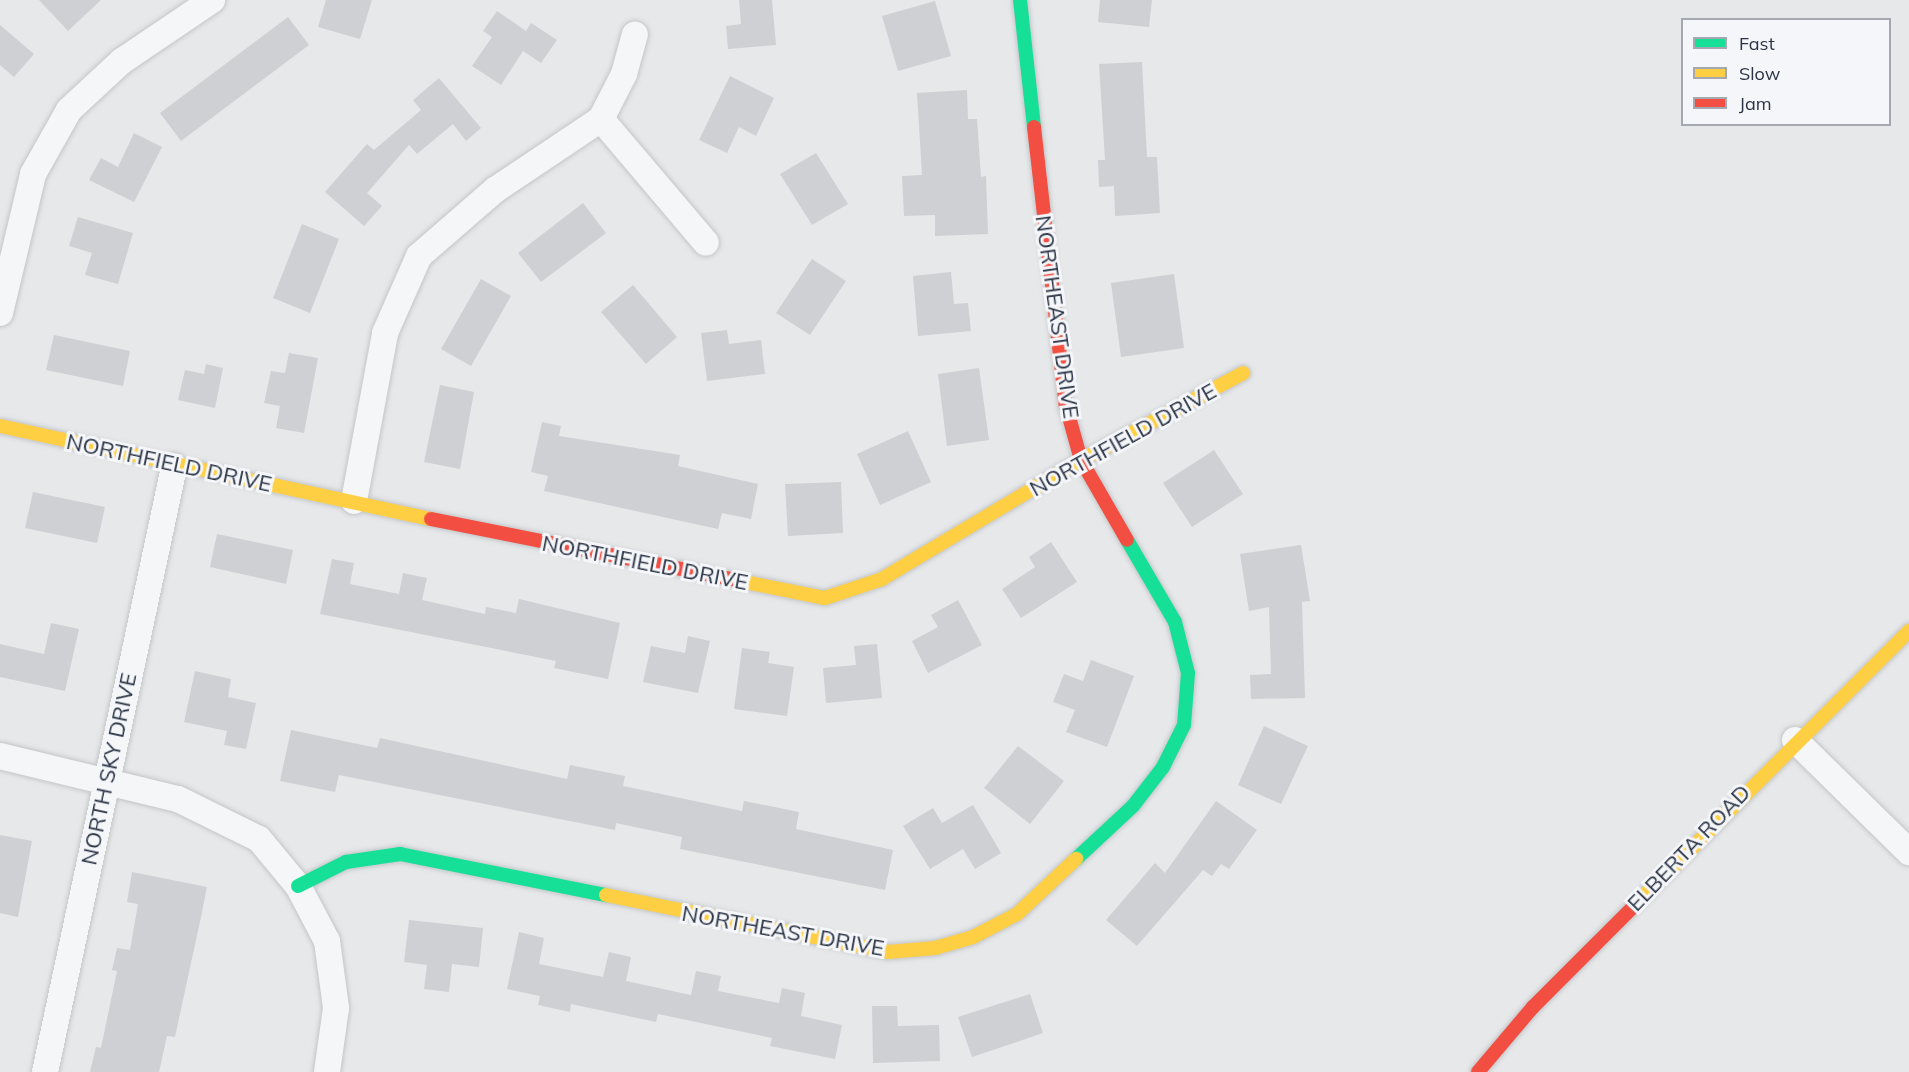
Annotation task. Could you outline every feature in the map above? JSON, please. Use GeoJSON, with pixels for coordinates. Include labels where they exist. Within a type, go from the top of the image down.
{"type":"FeatureCollection","features":[{"type":"Feature","properties":{"kind":"street"},"geometry":{"type":"LineString","coordinates":[[0,313],[33,174],[69,110],[122,61],[212,0]]}},
{"type":"Feature","properties":{"kind":"street","name":"NORTHEAST DRIVE"},"geometry":{"type":"LineString","coordinates":[[298,886],[346,862],[400,854],[888,952],[973,937],[1017,914],[1133,806],[1163,768],[1184,725],[1188,673],[1175,622],[1081,460],[1058,361],[1020,0]]}},
{"type":"Feature","properties":{"kind":"street"},"geometry":{"type":"LineString","coordinates":[[354,501],[385,333],[419,256],[495,190],[601,119],[624,74],[634,34]]}},
{"type":"Feature","properties":{"kind":"street"},"geometry":{"type":"LineString","coordinates":[[601,119],[706,243]]}},
{"type":"Feature","properties":{"kind":"street","name":"NORTHFIELD DRIVE"},"geometry":{"type":"LineString","coordinates":[[0,426],[174,467],[354,501],[825,598],[882,579],[1081,460],[1243,373]]}},
{"type":"Feature","properties":{"kind":"street","name":"NORTH SKY DRIVE"},"geometry":{"type":"LineString","coordinates":[[45,1072],[174,467]]}},
{"type":"Feature","properties":{"kind":"street","name":"ELBERTA ROAD"},"geometry":{"type":"LineString","coordinates":[[1478,1072],[1533,1007],[1795,740],[1909,631]]}},
{"type":"Feature","properties":{"kind":"street"},"geometry":{"type":"LineString","coordinates":[[1795,740],[1909,852]]}},
{"type":"Feature","properties":{"kind":"street"},"geometry":{"type":"LineString","coordinates":[[0,756],[106,778],[212,813],[259,839],[298,886],[327,941],[336,1008],[327,1072]]}},
{"type":"Feature","properties":{"kind":"building"},"geometry":{"type":"Polygon","coordinates":[[[39,0],[101,0],[68,31],[39,0]]]}},
{"type":"Feature","properties":{"kind":"building"},"geometry":{"type":"Polygon","coordinates":[[[326,0],[372,0],[360,39],[318,27],[326,0]]]}},
{"type":"Feature","properties":{"kind":"building"},"geometry":{"type":"Polygon","coordinates":[[[739,0],[772,0],[776,45],[728,49],[726,26],[741,24],[739,0]]]}},
{"type":"Feature","properties":{"kind":"building"},"geometry":{"type":"Polygon","coordinates":[[[1100,0],[1152,0],[1149,27],[1098,22],[1100,0]]]}},
{"type":"Feature","properties":{"kind":"building"},"geometry":{"type":"Polygon","coordinates":[[[935,1],[951,56],[898,71],[882,16],[935,1]]]}},
{"type":"Feature","properties":{"kind":"building"},"geometry":{"type":"Polygon","coordinates":[[[497,11],[526,31],[531,23],[557,40],[541,63],[523,51],[501,85],[472,66],[492,37],[483,31],[497,11]]]}},
{"type":"Feature","properties":{"kind":"building"},"geometry":{"type":"Polygon","coordinates":[[[288,17],[309,45],[181,141],[160,113],[288,17]]]}},
{"type":"Feature","properties":{"kind":"building"},"geometry":{"type":"Polygon","coordinates":[[[0,25],[34,54],[14,77],[0,65],[0,25]]]}},
{"type":"Feature","properties":{"kind":"building"},"geometry":{"type":"Polygon","coordinates":[[[1142,62],[1147,157],[1157,157],[1160,213],[1115,216],[1114,186],[1099,187],[1098,160],[1105,160],[1099,64],[1142,62]]]}},
{"type":"Feature","properties":{"kind":"building"},"geometry":{"type":"Polygon","coordinates":[[[730,76],[774,98],[756,136],[739,127],[727,153],[699,140],[730,76]]]}},
{"type":"Feature","properties":{"kind":"building"},"geometry":{"type":"Polygon","coordinates":[[[439,78],[481,128],[466,141],[453,124],[417,154],[409,145],[367,193],[382,206],[364,226],[325,192],[367,144],[374,150],[421,110],[413,100],[439,78]]]}},
{"type":"Feature","properties":{"kind":"building"},"geometry":{"type":"Polygon","coordinates":[[[967,90],[968,119],[977,119],[981,177],[986,176],[988,234],[935,236],[935,215],[904,216],[902,176],[922,175],[917,93],[967,90]]]}},
{"type":"Feature","properties":{"kind":"building"},"geometry":{"type":"Polygon","coordinates":[[[134,133],[162,147],[134,202],[89,180],[101,158],[118,167],[134,133]]]}},
{"type":"Feature","properties":{"kind":"building"},"geometry":{"type":"Polygon","coordinates":[[[816,153],[848,204],[812,225],[780,174],[816,153]]]}},
{"type":"Feature","properties":{"kind":"building"},"geometry":{"type":"Polygon","coordinates":[[[583,203],[606,233],[541,282],[518,253],[583,203]]]}},
{"type":"Feature","properties":{"kind":"building"},"geometry":{"type":"Polygon","coordinates":[[[78,217],[133,233],[118,284],[85,275],[92,253],[69,246],[78,217]]]}},
{"type":"Feature","properties":{"kind":"building"},"geometry":{"type":"Polygon","coordinates":[[[302,224],[339,239],[310,313],[273,298],[302,224]]]}},
{"type":"Feature","properties":{"kind":"building"},"geometry":{"type":"Polygon","coordinates":[[[812,259],[846,281],[810,335],[776,313],[812,259]]]}},
{"type":"Feature","properties":{"kind":"building"},"geometry":{"type":"Polygon","coordinates":[[[951,272],[954,304],[968,303],[971,331],[918,336],[913,276],[951,272]]]}},
{"type":"Feature","properties":{"kind":"building"},"geometry":{"type":"Polygon","coordinates":[[[1174,274],[1184,348],[1121,357],[1111,283],[1174,274]]]}},
{"type":"Feature","properties":{"kind":"building"},"geometry":{"type":"Polygon","coordinates":[[[481,279],[511,296],[471,366],[441,349],[481,279]]]}},
{"type":"Feature","properties":{"kind":"building"},"geometry":{"type":"Polygon","coordinates":[[[633,285],[677,337],[646,364],[601,312],[633,285]]]}},
{"type":"Feature","properties":{"kind":"building"},"geometry":{"type":"Polygon","coordinates":[[[727,330],[729,344],[761,340],[765,374],[707,381],[701,333],[727,330]]]}},
{"type":"Feature","properties":{"kind":"building"},"geometry":{"type":"Polygon","coordinates":[[[54,335],[130,351],[123,386],[46,370],[54,335]]]}},
{"type":"Feature","properties":{"kind":"building"},"geometry":{"type":"Polygon","coordinates":[[[289,353],[318,358],[304,433],[276,428],[280,406],[264,403],[271,371],[285,373],[289,353]]]}},
{"type":"Feature","properties":{"kind":"building"},"geometry":{"type":"Polygon","coordinates":[[[206,364],[223,368],[215,408],[178,400],[185,370],[204,374],[206,364]]]}},
{"type":"Feature","properties":{"kind":"building"},"geometry":{"type":"Polygon","coordinates":[[[979,368],[989,440],[947,446],[938,374],[979,368]]]}},
{"type":"Feature","properties":{"kind":"building"},"geometry":{"type":"Polygon","coordinates":[[[440,385],[474,392],[460,469],[424,462],[440,385]]]}},
{"type":"Feature","properties":{"kind":"building"},"geometry":{"type":"Polygon","coordinates":[[[542,422],[561,426],[559,436],[680,455],[678,466],[758,484],[751,519],[722,513],[718,529],[544,491],[548,476],[531,472],[542,422]]]}},
{"type":"Feature","properties":{"kind":"building"},"geometry":{"type":"Polygon","coordinates":[[[908,431],[931,482],[880,505],[857,454],[908,431]]]}},
{"type":"Feature","properties":{"kind":"building"},"geometry":{"type":"Polygon","coordinates":[[[1214,450],[1243,494],[1192,527],[1163,483],[1214,450]]]}},
{"type":"Feature","properties":{"kind":"building"},"geometry":{"type":"Polygon","coordinates":[[[841,482],[843,533],[788,536],[785,484],[841,482]]]}},
{"type":"Feature","properties":{"kind":"building"},"geometry":{"type":"Polygon","coordinates":[[[33,492],[105,507],[97,543],[25,528],[33,492]]]}},
{"type":"Feature","properties":{"kind":"building"},"geometry":{"type":"Polygon","coordinates":[[[217,534],[293,550],[286,584],[210,567],[217,534]]]}},
{"type":"Feature","properties":{"kind":"building"},"geometry":{"type":"Polygon","coordinates":[[[1051,542],[1077,582],[1021,618],[1002,589],[1035,567],[1029,557],[1051,542]]]}},
{"type":"Feature","properties":{"kind":"building"},"geometry":{"type":"Polygon","coordinates":[[[1301,545],[1310,601],[1302,602],[1305,698],[1251,699],[1250,675],[1271,674],[1269,607],[1249,611],[1240,554],[1301,545]]]}},
{"type":"Feature","properties":{"kind":"building"},"geometry":{"type":"Polygon","coordinates":[[[332,559],[354,563],[350,584],[399,594],[403,573],[427,578],[422,600],[485,614],[486,607],[516,613],[519,599],[620,623],[608,679],[554,668],[556,661],[320,614],[332,559]]]}},
{"type":"Feature","properties":{"kind":"building"},"geometry":{"type":"Polygon","coordinates":[[[958,600],[982,645],[928,673],[912,641],[938,627],[931,615],[958,600]]]}},
{"type":"Feature","properties":{"kind":"building"},"geometry":{"type":"Polygon","coordinates":[[[51,623],[79,629],[65,691],[0,677],[0,644],[44,654],[51,623]]]}},
{"type":"Feature","properties":{"kind":"building"},"geometry":{"type":"Polygon","coordinates":[[[688,636],[710,641],[698,693],[643,682],[651,646],[685,653],[688,636]]]}},
{"type":"Feature","properties":{"kind":"building"},"geometry":{"type":"Polygon","coordinates":[[[877,644],[882,698],[826,703],[823,668],[856,665],[854,646],[877,644]]]}},
{"type":"Feature","properties":{"kind":"building"},"geometry":{"type":"Polygon","coordinates":[[[742,648],[770,652],[768,663],[794,667],[787,716],[734,709],[742,648]]]}},
{"type":"Feature","properties":{"kind":"building"},"geometry":{"type":"Polygon","coordinates":[[[1091,660],[1134,676],[1107,747],[1066,732],[1075,710],[1053,702],[1064,674],[1083,681],[1091,660]]]}},
{"type":"Feature","properties":{"kind":"building"},"geometry":{"type":"Polygon","coordinates":[[[195,671],[231,679],[228,697],[256,703],[246,749],[224,745],[227,731],[184,722],[195,671]]]}},
{"type":"Feature","properties":{"kind":"building"},"geometry":{"type":"Polygon","coordinates":[[[1264,726],[1308,746],[1281,804],[1238,785],[1264,726]]]}},
{"type":"Feature","properties":{"kind":"building"},"geometry":{"type":"Polygon","coordinates":[[[291,730],[377,748],[380,738],[567,779],[570,765],[625,776],[623,786],[742,811],[744,801],[799,812],[796,829],[893,850],[885,890],[680,849],[682,837],[616,823],[615,830],[339,775],[335,792],[280,781],[291,730]]]}},
{"type":"Feature","properties":{"kind":"building"},"geometry":{"type":"Polygon","coordinates":[[[1018,746],[1064,781],[1030,824],[984,788],[1018,746]]]}},
{"type":"Feature","properties":{"kind":"building"},"geometry":{"type":"Polygon","coordinates":[[[1216,801],[1257,830],[1229,869],[1221,864],[1212,876],[1203,870],[1137,946],[1106,920],[1155,863],[1165,873],[1216,801]]]}},
{"type":"Feature","properties":{"kind":"building"},"geometry":{"type":"Polygon","coordinates":[[[973,805],[1001,853],[975,869],[963,849],[930,869],[903,826],[933,808],[942,823],[973,805]]]}},
{"type":"Feature","properties":{"kind":"building"},"geometry":{"type":"Polygon","coordinates":[[[0,835],[32,841],[18,917],[0,913],[0,835]]]}},
{"type":"Feature","properties":{"kind":"building"},"geometry":{"type":"Polygon","coordinates":[[[132,872],[207,887],[201,917],[175,1037],[167,1036],[159,1072],[90,1072],[96,1047],[101,1048],[117,971],[112,970],[117,948],[130,950],[138,904],[127,902],[132,872]]]}},
{"type":"Feature","properties":{"kind":"building"},"geometry":{"type":"Polygon","coordinates":[[[409,920],[483,928],[479,967],[452,964],[449,992],[424,989],[427,965],[404,962],[409,920]]]}},
{"type":"Feature","properties":{"kind":"building"},"geometry":{"type":"Polygon","coordinates":[[[519,932],[544,938],[539,964],[603,977],[609,952],[631,957],[626,981],[691,995],[696,971],[721,976],[718,991],[779,1003],[782,988],[805,993],[801,1016],[842,1025],[835,1059],[770,1046],[772,1038],[658,1014],[656,1022],[571,1004],[570,1012],[538,1005],[540,996],[507,989],[519,932]]]}},
{"type":"Feature","properties":{"kind":"building"},"geometry":{"type":"Polygon","coordinates":[[[1030,994],[1043,1033],[972,1057],[958,1017],[1030,994]]]}},
{"type":"Feature","properties":{"kind":"building"},"geometry":{"type":"Polygon","coordinates":[[[872,1006],[897,1006],[898,1026],[939,1025],[940,1061],[873,1063],[872,1006]]]}},
{"type":"Feature","properties":{"kind":"traffic: fast"},"geometry":{"type":"LineString","coordinates":[[1020,0],[1034,127]]}},
{"type":"Feature","properties":{"kind":"traffic: fast"},"geometry":{"type":"LineString","coordinates":[[1076,859],[1133,806],[1163,767],[1184,725],[1188,673],[1175,622],[1127,540]]}},
{"type":"Feature","properties":{"kind":"traffic: fast"},"geometry":{"type":"LineString","coordinates":[[298,886],[346,862],[400,854],[606,895]]}},
{"type":"Feature","properties":{"kind":"traffic: slow"},"geometry":{"type":"LineString","coordinates":[[735,580],[825,598],[882,579],[1081,460],[1243,373]]}},
{"type":"Feature","properties":{"kind":"traffic: slow"},"geometry":{"type":"LineString","coordinates":[[0,426],[431,519]]}},
{"type":"Feature","properties":{"kind":"traffic: slow"},"geometry":{"type":"LineString","coordinates":[[1637,903],[1909,631]]}},
{"type":"Feature","properties":{"kind":"traffic: slow"},"geometry":{"type":"LineString","coordinates":[[606,895],[888,952],[935,948],[973,937],[1017,914],[1076,859]]}},
{"type":"Feature","properties":{"kind":"traffic: jam"},"geometry":{"type":"LineString","coordinates":[[1034,127],[1066,406],[1081,460],[1127,540]]}},
{"type":"Feature","properties":{"kind":"traffic: jam"},"geometry":{"type":"LineString","coordinates":[[431,519],[735,580]]}},
{"type":"Feature","properties":{"kind":"traffic: jam"},"geometry":{"type":"LineString","coordinates":[[1478,1072],[1533,1007],[1637,903]]}}]}
